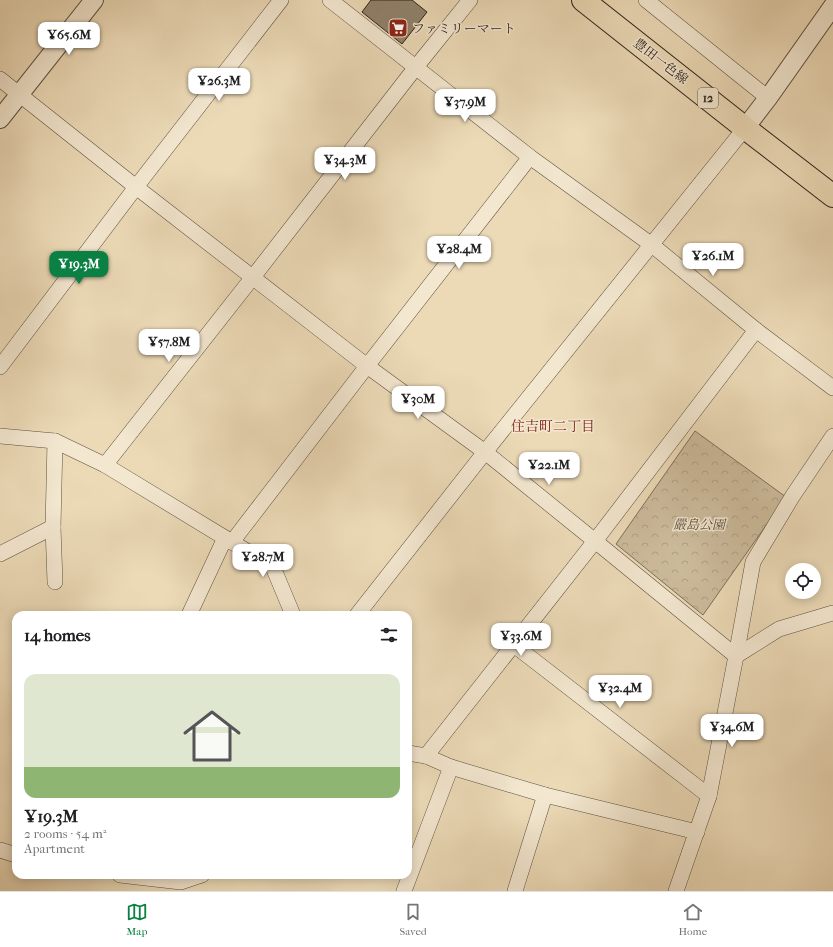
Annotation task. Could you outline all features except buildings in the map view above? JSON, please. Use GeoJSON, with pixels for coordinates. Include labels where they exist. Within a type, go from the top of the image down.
{"type":"FeatureCollection","features":[{"type":"Feature","properties":{"kind":"main road","name":"豊田一色線"},"geometry":{"type":"LineString","coordinates":[[583,0],[833,196]]}},
{"type":"Feature","properties":{"kind":"street"},"geometry":{"type":"LineString","coordinates":[[0,119],[94,0]]}},
{"type":"Feature","properties":{"kind":"street"},"geometry":{"type":"LineString","coordinates":[[0,367],[136,187],[281,0]]}},
{"type":"Feature","properties":{"kind":"street"},"geometry":{"type":"LineString","coordinates":[[330,0],[530,157],[652,245],[756,330],[833,388]]}},
{"type":"Feature","properties":{"kind":"street"},"geometry":{"type":"LineString","coordinates":[[105,465],[470,0]]}},
{"type":"Feature","properties":{"kind":"street"},"geometry":{"type":"LineString","coordinates":[[646,0],[768,98]]}},
{"type":"Feature","properties":{"kind":"street"},"geometry":{"type":"LineString","coordinates":[[360,611],[485,452],[745,128],[833,6]]}},
{"type":"Feature","properties":{"kind":"street"},"geometry":{"type":"LineString","coordinates":[[0,79],[136,187],[367,366],[485,452],[736,656]]}},
{"type":"Feature","properties":{"kind":"street"},"geometry":{"type":"LineString","coordinates":[[191,611],[228,540],[367,366],[530,157]]}},
{"type":"Feature","properties":{"kind":"street"},"geometry":{"type":"LineString","coordinates":[[426,756],[595,541],[756,330]]}},
{"type":"Feature","properties":{"kind":"street"},"geometry":{"type":"LineString","coordinates":[[0,436],[55,441],[105,465],[272,567],[291,611]]}},
{"type":"Feature","properties":{"kind":"street"},"geometry":{"type":"LineString","coordinates":[[676,891],[709,796],[753,562],[792,497],[833,436]]}},
{"type":"Feature","properties":{"kind":"street"},"geometry":{"type":"LineString","coordinates":[[55,441],[53,527],[55,582]]}},
{"type":"Feature","properties":{"kind":"street"},"geometry":{"type":"LineString","coordinates":[[0,554],[53,527]]}},
{"type":"Feature","properties":{"kind":"street"},"geometry":{"type":"LineString","coordinates":[[736,656],[779,629],[833,613]]}},
{"type":"Feature","properties":{"kind":"street"},"geometry":{"type":"LineString","coordinates":[[514,645],[709,796]]}},
{"type":"Feature","properties":{"kind":"street"},"geometry":{"type":"LineString","coordinates":[[412,754],[426,756],[451,767],[545,795],[697,832]]}},
{"type":"Feature","properties":{"kind":"street"},"geometry":{"type":"LineString","coordinates":[[412,870],[451,767]]}},
{"type":"Feature","properties":{"kind":"street"},"geometry":{"type":"LineString","coordinates":[[516,891],[545,795]]}},
{"type":"Feature","properties":{"kind":"street"},"geometry":{"type":"LineString","coordinates":[[0,850],[12,854]]}},
{"type":"Feature","properties":{"kind":"street"},"geometry":{"type":"LineString","coordinates":[[142,879],[180,886],[194,879]]}},
{"type":"Feature","properties":{"kind":"street"},"geometry":{"type":"LineString","coordinates":[[404,891],[409,879]]}},
{"type":"Feature","properties":{"kind":"green space","name":"嚴島公園"},"geometry":{"type":"Polygon","coordinates":[[[695,431],[786,497],[703,615],[616,544],[695,431]]]}},
{"type":"Feature","properties":{"kind":"place","name":"ファミリーマート"},"geometry":{"type":"Point","coordinates":[398,28]}},
{"type":"Feature","properties":{"kind":"district","name":"住吉町二丁目"},"geometry":{"type":"Point","coordinates":[553,426]}}]}
